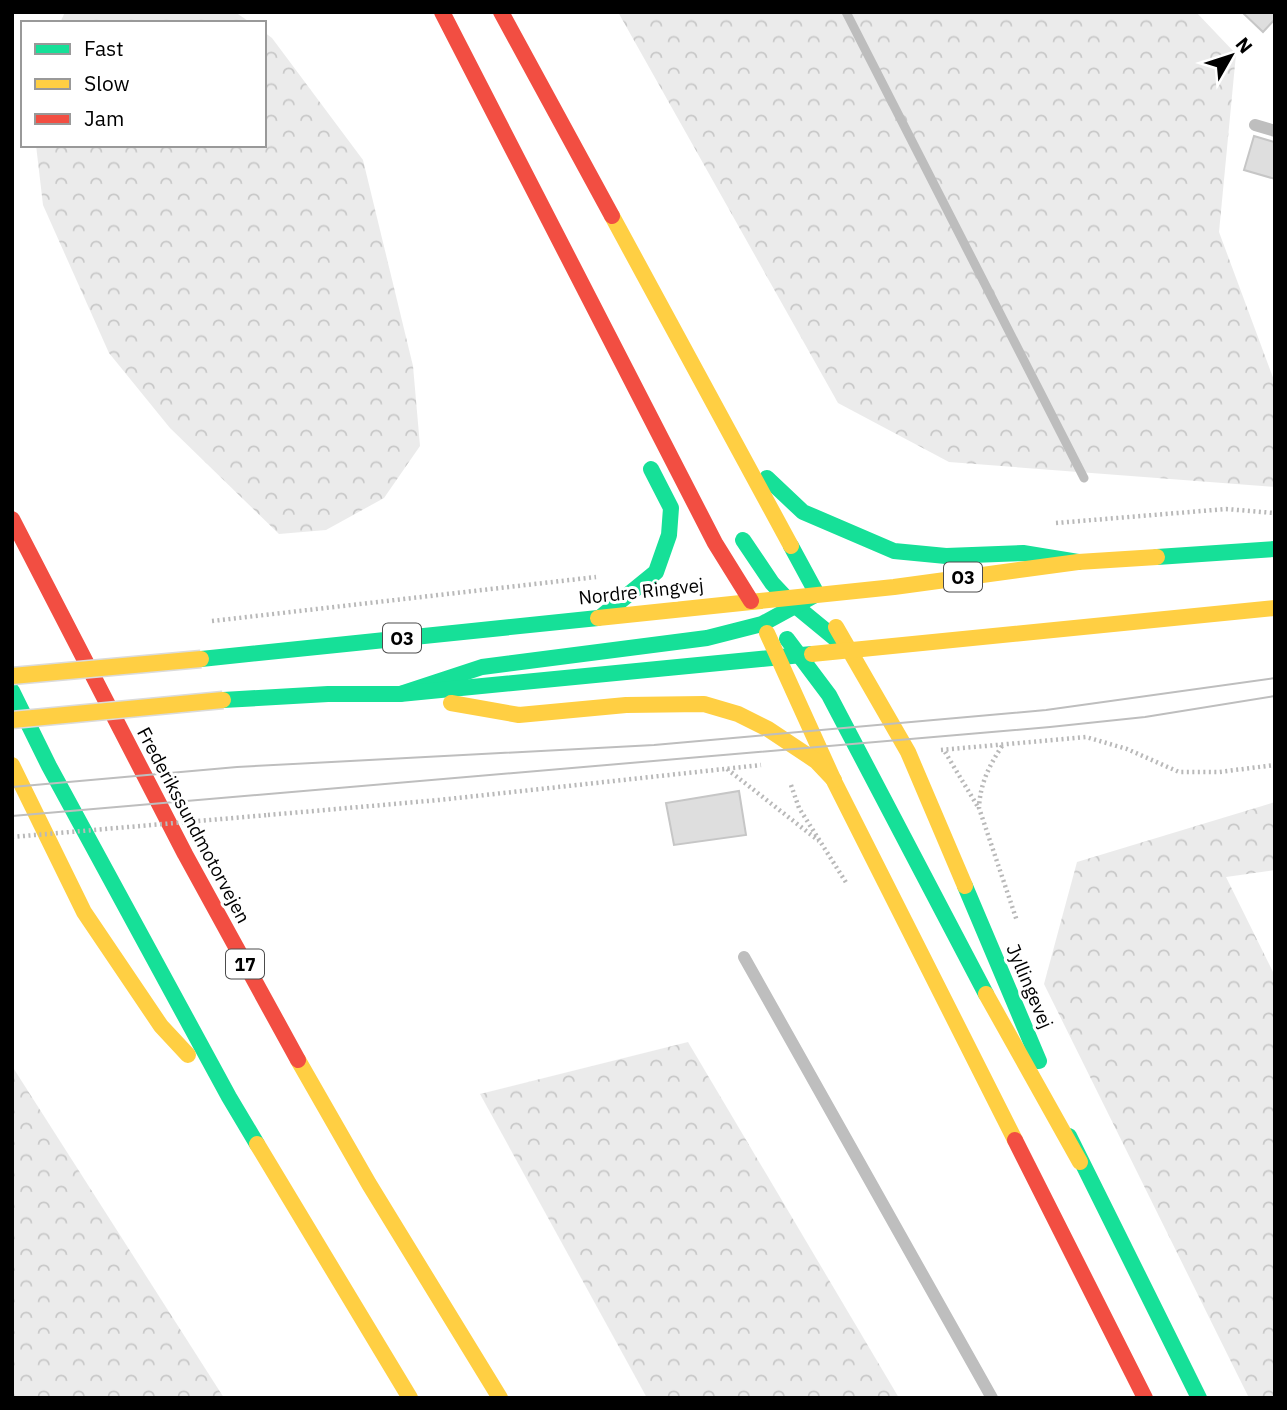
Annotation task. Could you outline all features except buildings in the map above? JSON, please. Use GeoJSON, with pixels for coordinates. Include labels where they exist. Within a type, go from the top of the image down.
{"type":"FeatureCollection","features":[{"type":"Feature","properties":{"kind":"main road"},"geometry":{"type":"LineString","coordinates":[[442,12],[715,543],[766,622],[800,655],[829,695],[995,1011],[1080,1162]]}},
{"type":"Feature","properties":{"kind":"main road","name":"Jyllingevej"},"geometry":{"type":"LineString","coordinates":[[501,12],[817,594],[908,752],[1080,1162],[1199,1398]]}},
{"type":"Feature","properties":{"kind":"main road"},"geometry":{"type":"LineString","coordinates":[[511,143],[560,207]]}},
{"type":"Feature","properties":{"kind":"main road"},"geometry":{"type":"LineString","coordinates":[[511,143],[535,228]]}},
{"type":"Feature","properties":{"kind":"main road"},"geometry":{"type":"LineString","coordinates":[[603,616],[656,572],[669,536],[671,508],[643,452]]}},
{"type":"Feature","properties":{"kind":"main road","name":"O3"},"geometry":{"type":"LineString","coordinates":[[743,456],[803,512],[894,551],[947,556],[1023,553],[1078,562]]}},
{"type":"Feature","properties":{"kind":"main road","name":"Frederikssundmotorvejen"},"geometry":{"type":"LineString","coordinates":[[12,519],[133,756],[294,1054],[459,1334],[500,1398]]}},
{"type":"Feature","properties":{"kind":"main road"},"geometry":{"type":"LineString","coordinates":[[733,522],[772,583],[848,649]]}},
{"type":"Feature","properties":{"kind":"main road","name":"Nordre Ringvej"},"geometry":{"type":"LineString","coordinates":[[12,676],[201,659],[751,601],[791,601],[817,594],[894,587],[1078,562],[1275,550]]}},
{"type":"Feature","properties":{"kind":"main road"},"geometry":{"type":"LineString","coordinates":[[400,694],[482,667],[707,638],[766,622],[791,601]]}},
{"type":"Feature","properties":{"kind":"main road"},"geometry":{"type":"LineString","coordinates":[[12,720],[223,701],[328,694],[400,694],[1275,608]]}},
{"type":"Feature","properties":{"kind":"main road"},"geometry":{"type":"LineString","coordinates":[[766,622],[834,780],[1145,1398]]}},
{"type":"Feature","properties":{"kind":"main road"},"geometry":{"type":"LineString","coordinates":[[12,691],[49,766],[229,1097],[410,1398]]}},
{"type":"Feature","properties":{"kind":"main road"},"geometry":{"type":"LineString","coordinates":[[400,694],[520,715],[626,705],[704,704],[738,714],[768,729],[816,761],[834,780]]}},
{"type":"Feature","properties":{"kind":"main road"},"geometry":{"type":"LineString","coordinates":[[12,765],[84,912],[161,1026],[229,1097]]}},
{"type":"Feature","properties":{"kind":"lane"},"geometry":{"type":"LineString","coordinates":[[1255,125],[1275,131]]}},
{"type":"Feature","properties":{"kind":"lane"},"geometry":{"type":"LineString","coordinates":[[744,957],[992,1398]]}},
{"type":"Feature","properties":{"kind":"path"},"geometry":{"type":"LineString","coordinates":[[908,752],[1086,737],[1127,749],[1179,772],[1219,772],[1275,765]]}},
{"type":"Feature","properties":{"kind":"path"},"geometry":{"type":"LineString","coordinates":[[1003,745],[988,768],[979,808],[1014,909],[1019,934]]}},
{"type":"Feature","properties":{"kind":"path"},"geometry":{"type":"LineString","coordinates":[[12,837],[439,800],[772,764]]}},
{"type":"Feature","properties":{"kind":"path"},"geometry":{"type":"LineString","coordinates":[[726,768],[822,843]]}},
{"type":"Feature","properties":{"kind":"green space"},"geometry":{"type":"Polygon","coordinates":[[[65,12],[235,12],[248,21],[61,21],[65,12]]]}},
{"type":"Feature","properties":{"kind":"green space"},"geometry":{"type":"Polygon","coordinates":[[[618,12],[1196,12],[1236,54],[1219,232],[1275,383],[1275,487],[949,462],[838,403],[618,12]]]}},
{"type":"Feature","properties":{"kind":"green space"},"geometry":{"type":"Polygon","coordinates":[[[266,34],[272,38],[363,160],[413,366],[420,446],[384,498],[326,530],[279,534],[170,428],[109,353],[43,205],[36,147],[266,147],[266,34]]]}},
{"type":"Feature","properties":{"kind":"green space"},"geometry":{"type":"Polygon","coordinates":[[[1275,802],[1275,870],[1226,877],[1275,976],[1275,1398],[1249,1398],[1044,984],[1077,862],[1275,802]]]}},
{"type":"Feature","properties":{"kind":"green space"},"geometry":{"type":"Polygon","coordinates":[[[688,1042],[899,1398],[647,1398],[480,1094],[688,1042]]]}},
{"type":"Feature","properties":{"kind":"green space"},"geometry":{"type":"Polygon","coordinates":[[[12,1066],[224,1398],[12,1398],[12,1066]]]}},
{"type":"Feature","properties":{"kind":"waterway"},"geometry":{"type":"LineString","coordinates":[[846,12],[1084,478]]}},
{"type":"Feature","properties":{"kind":"tram line"},"geometry":{"type":"LineString","coordinates":[[12,787],[237,767],[654,745],[1046,710],[1275,678]]}},
{"type":"Feature","properties":{"kind":"tram line"},"geometry":{"type":"LineString","coordinates":[[12,816],[1050,727],[1145,717],[1275,696]]}},
{"type":"Feature","properties":{"kind":"traffic: fast"},"geometry":{"type":"LineString","coordinates":[[602,616],[656,572],[669,535],[671,508],[651,469]]}},
{"type":"Feature","properties":{"kind":"traffic: fast"},"geometry":{"type":"LineString","coordinates":[[767,478],[803,512],[894,551],[946,556],[1023,553],[1078,562]]}},
{"type":"Feature","properties":{"kind":"traffic: fast"},"geometry":{"type":"LineString","coordinates":[[743,540],[772,583],[786,598],[848,649]]}},
{"type":"Feature","properties":{"kind":"traffic: fast"},"geometry":{"type":"LineString","coordinates":[[400,694],[482,667],[707,638],[762,624],[817,594],[791,546]]}},
{"type":"Feature","properties":{"kind":"traffic: fast"},"geometry":{"type":"LineString","coordinates":[[1157,557],[1275,549]]}},
{"type":"Feature","properties":{"kind":"traffic: fast"},"geometry":{"type":"LineString","coordinates":[[201,659],[598,618]]}},
{"type":"Feature","properties":{"kind":"traffic: fast"},"geometry":{"type":"LineString","coordinates":[[787,639],[829,695],[986,994]]}},
{"type":"Feature","properties":{"kind":"traffic: fast"},"geometry":{"type":"LineString","coordinates":[[223,700],[328,694],[400,694],[812,654]]}},
{"type":"Feature","properties":{"kind":"traffic: fast"},"geometry":{"type":"LineString","coordinates":[[12,691],[49,766],[257,1144]]}},
{"type":"Feature","properties":{"kind":"traffic: fast"},"geometry":{"type":"LineString","coordinates":[[965,886],[1039,1061]]}},
{"type":"Feature","properties":{"kind":"traffic: fast"},"geometry":{"type":"LineString","coordinates":[[1069,1136],[1199,1398]]}},
{"type":"Feature","properties":{"kind":"traffic: slow"},"geometry":{"type":"LineString","coordinates":[[612,216],[791,546]]}},
{"type":"Feature","properties":{"kind":"traffic: slow"},"geometry":{"type":"LineString","coordinates":[[598,618],[894,587],[1078,562],[1157,557]]}},
{"type":"Feature","properties":{"kind":"traffic: slow"},"geometry":{"type":"LineString","coordinates":[[812,654],[1275,608]]}},
{"type":"Feature","properties":{"kind":"traffic: slow"},"geometry":{"type":"LineString","coordinates":[[836,627],[908,752],[965,886]]}},
{"type":"Feature","properties":{"kind":"traffic: slow"},"geometry":{"type":"LineString","coordinates":[[767,633],[835,783],[1015,1140]]}},
{"type":"Feature","properties":{"kind":"traffic: slow"},"geometry":{"type":"LineString","coordinates":[[12,676],[201,659]]}},
{"type":"Feature","properties":{"kind":"traffic: slow"},"geometry":{"type":"LineString","coordinates":[[12,720],[223,700]]}},
{"type":"Feature","properties":{"kind":"traffic: slow"},"geometry":{"type":"LineString","coordinates":[[451,703],[519,715],[626,705],[704,704],[738,714],[768,729],[816,761],[834,780]]}},
{"type":"Feature","properties":{"kind":"traffic: slow"},"geometry":{"type":"LineString","coordinates":[[12,765],[84,912],[161,1026],[188,1055]]}},
{"type":"Feature","properties":{"kind":"traffic: slow"},"geometry":{"type":"LineString","coordinates":[[986,994],[1080,1162]]}},
{"type":"Feature","properties":{"kind":"traffic: slow"},"geometry":{"type":"LineString","coordinates":[[298,1060],[369,1184],[500,1398]]}},
{"type":"Feature","properties":{"kind":"traffic: slow"},"geometry":{"type":"LineString","coordinates":[[257,1144],[410,1398]]}},
{"type":"Feature","properties":{"kind":"traffic: jam"},"geometry":{"type":"LineString","coordinates":[[442,12],[715,543],[751,601]]}},
{"type":"Feature","properties":{"kind":"traffic: jam"},"geometry":{"type":"LineString","coordinates":[[501,12],[612,216]]}},
{"type":"Feature","properties":{"kind":"traffic: jam"},"geometry":{"type":"LineString","coordinates":[[12,519],[185,854],[298,1060]]}},
{"type":"Feature","properties":{"kind":"traffic: jam"},"geometry":{"type":"LineString","coordinates":[[1015,1140],[1145,1398]]}}]}
